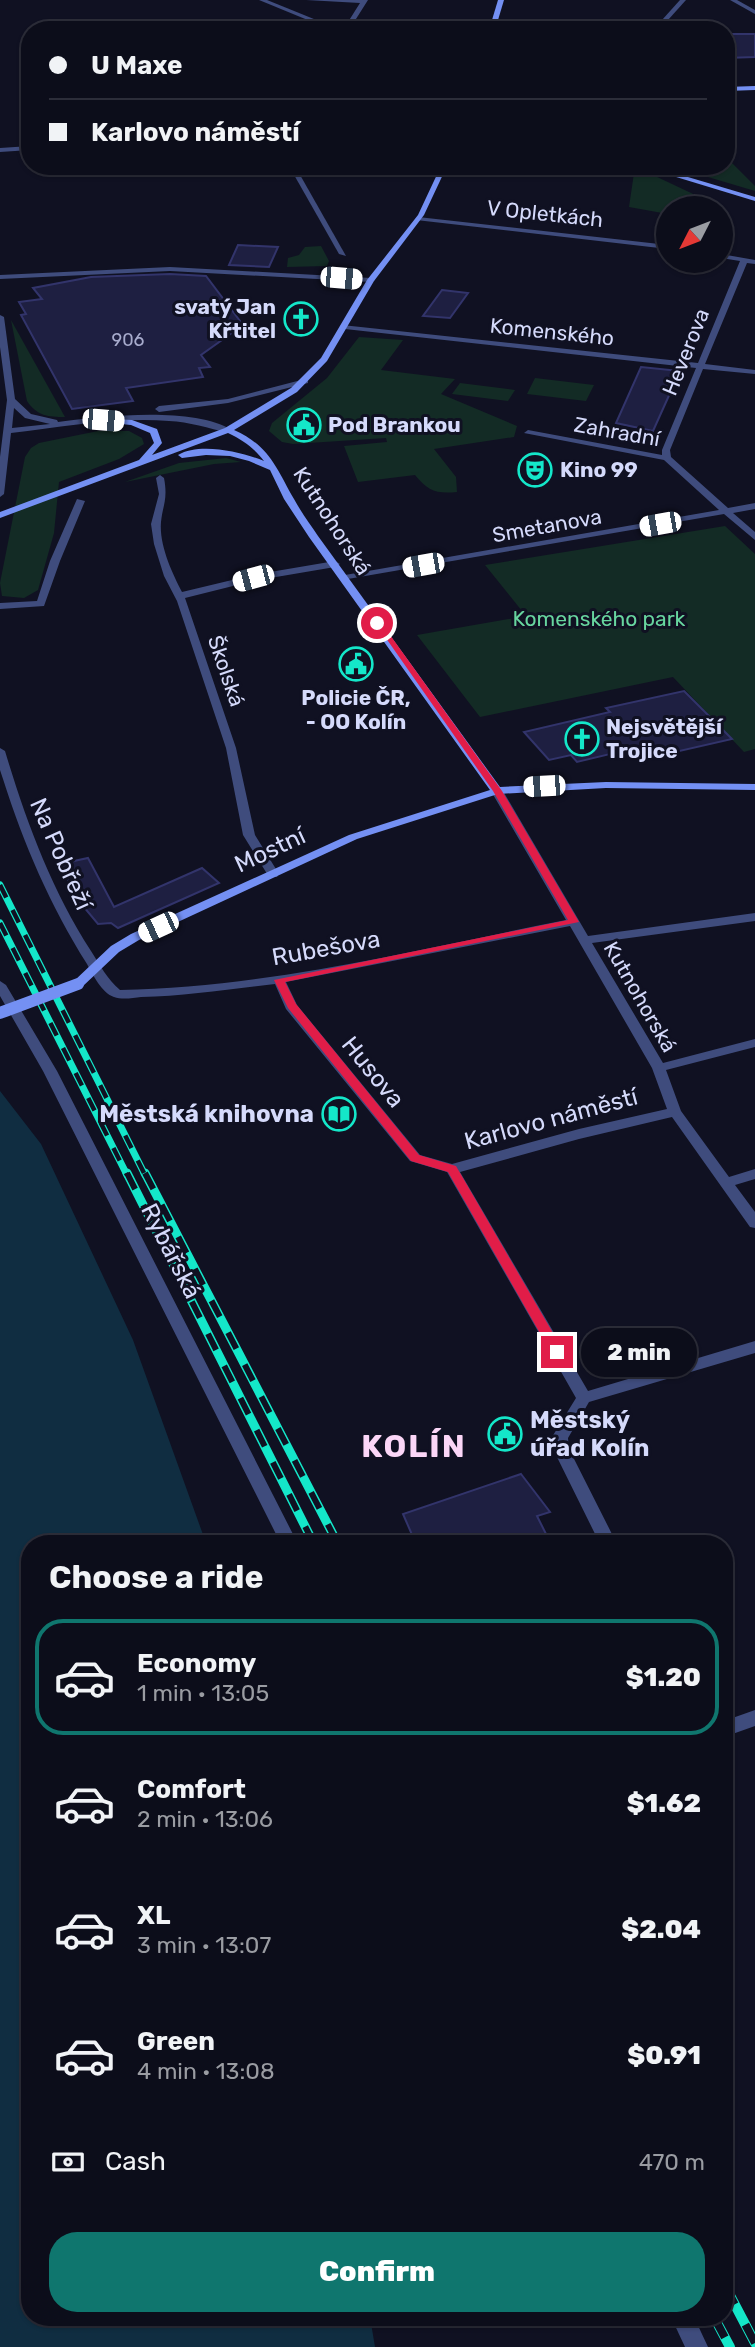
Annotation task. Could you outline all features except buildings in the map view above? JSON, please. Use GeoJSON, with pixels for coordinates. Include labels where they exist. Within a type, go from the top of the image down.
{"type":"FeatureCollection","features":[{"type":"Feature","properties":{"kind":"street"},"geometry":{"type":"LineString","coordinates":[[262,0],[315,21]]}},
{"type":"Feature","properties":{"kind":"street"},"geometry":{"type":"LineString","coordinates":[[309,0],[364,1]]}},
{"type":"Feature","properties":{"kind":"street"},"geometry":{"type":"LineString","coordinates":[[495,21],[501,0]]}},
{"type":"Feature","properties":{"kind":"street"},"geometry":{"type":"LineString","coordinates":[[664,21],[683,0]]}},
{"type":"Feature","properties":{"kind":"street"},"geometry":{"type":"LineString","coordinates":[[733,0],[755,12]]}},
{"type":"Feature","properties":{"kind":"street"},"geometry":{"type":"LineString","coordinates":[[352,21],[364,1]]}},
{"type":"Feature","properties":{"kind":"street"},"geometry":{"type":"LineString","coordinates":[[735,89],[755,89]]}},
{"type":"Feature","properties":{"kind":"street"},"geometry":{"type":"LineString","coordinates":[[0,150],[21,149]]}},
{"type":"Feature","properties":{"kind":"street"},"geometry":{"type":"LineString","coordinates":[[297,175],[344,254]]}},
{"type":"Feature","properties":{"kind":"street"},"geometry":{"type":"LineString","coordinates":[[0,515],[228,430],[272,405],[305,381],[324,359],[345,327],[371,280],[418,219],[440,175]]}},
{"type":"Feature","properties":{"kind":"street"},"geometry":{"type":"LineString","coordinates":[[673,175],[755,199]]}},
{"type":"Feature","properties":{"kind":"street","name":"V Opletkách"},"geometry":{"type":"LineString","coordinates":[[418,219],[656,246]]}},
{"type":"Feature","properties":{"kind":"street"},"geometry":{"type":"LineString","coordinates":[[733,258],[755,262]]}},
{"type":"Feature","properties":{"kind":"street","name":"Heverova"},"geometry":{"type":"LineString","coordinates":[[667,458],[666,450],[744,260]]}},
{"type":"Feature","properties":{"kind":"street"},"geometry":{"type":"LineString","coordinates":[[0,276],[170,269],[371,280]]}},
{"type":"Feature","properties":{"kind":"street"},"geometry":{"type":"LineString","coordinates":[[0,317],[11,400],[0,494]]}},
{"type":"Feature","properties":{"kind":"street","name":"Komenského"},"geometry":{"type":"LineString","coordinates":[[345,327],[755,372]]}},
{"type":"Feature","properties":{"kind":"street"},"geometry":{"type":"LineString","coordinates":[[9,432],[228,401],[305,381]]}},
{"type":"Feature","properties":{"kind":"street"},"geometry":{"type":"LineString","coordinates":[[11,400],[35,419],[87,422]]}},
{"type":"Feature","properties":{"kind":"street","name":"Kutnohorská"},"geometry":{"type":"LineString","coordinates":[[103,420],[162,415],[228,430],[258,446],[276,470],[290,501],[497,791],[659,1068],[675,1112]]}},
{"type":"Feature","properties":{"kind":"street"},"geometry":{"type":"LineString","coordinates":[[103,420],[141,425],[158,435],[157,446],[136,466]]}},
{"type":"Feature","properties":{"kind":"street","name":"Zahradní"},"geometry":{"type":"LineString","coordinates":[[528,433],[667,458],[755,537]]}},
{"type":"Feature","properties":{"kind":"street"},"geometry":{"type":"LineString","coordinates":[[136,466],[188,453],[226,452],[252,457],[276,470]]}},
{"type":"Feature","properties":{"kind":"street","name":"Školská"},"geometry":{"type":"LineString","coordinates":[[160,478],[163,494],[156,524],[159,544],[169,576],[180,596],[231,748],[249,835],[273,874]]}},
{"type":"Feature","properties":{"kind":"street"},"geometry":{"type":"LineString","coordinates":[[0,606],[41,604],[55,561],[80,501]]}},
{"type":"Feature","properties":{"kind":"street","name":"Smetanova"},"geometry":{"type":"LineString","coordinates":[[345,578],[755,506]]}},
{"type":"Feature","properties":{"kind":"street"},"geometry":{"type":"LineString","coordinates":[[180,596],[253,578],[335,564]]}},
{"type":"Feature","properties":{"kind":"street","name":"Na Pobřeží"},"geometry":{"type":"LineString","coordinates":[[0,751],[19,819],[33,855],[74,936],[96,969]]}},
{"type":"Feature","properties":{"kind":"street","name":"Mostní"},"geometry":{"type":"LineString","coordinates":[[0,1013],[78,984],[115,949],[135,937],[353,837],[497,791],[606,785],[755,787]]}},
{"type":"Feature","properties":{"kind":"street"},"geometry":{"type":"LineString","coordinates":[[584,940],[755,916]]}},
{"type":"Feature","properties":{"kind":"street","name":"Rubešova"},"geometry":{"type":"LineString","coordinates":[[96,969],[113,992],[121,995],[279,980],[574,922]]}},
{"type":"Feature","properties":{"kind":"street","name":"Husova"},"geometry":{"type":"LineString","coordinates":[[279,980],[300,1017],[415,1158],[452,1169]]}},
{"type":"Feature","properties":{"kind":"street","name":"Rybářská"},"geometry":{"type":"LineString","coordinates":[[0,985],[50,1071],[285,1535]]}},
{"type":"Feature","properties":{"kind":"street"},"geometry":{"type":"LineString","coordinates":[[659,1068],[755,1043]]}},
{"type":"Feature","properties":{"kind":"street","name":"Karlovo náměstí"},"geometry":{"type":"LineString","coordinates":[[584,1398],[452,1169],[579,1133],[675,1112],[755,1223]]}},
{"type":"Feature","properties":{"kind":"street"},"geometry":{"type":"LineString","coordinates":[[725,1183],[755,1174]]}},
{"type":"Feature","properties":{"kind":"street"},"geometry":{"type":"LineString","coordinates":[[604,1535],[561,1449],[560,1437],[584,1398],[755,1347]]}},
{"type":"Feature","properties":{"kind":"street"},"geometry":{"type":"LineString","coordinates":[[733,1726],[755,1718]]}},
{"type":"Feature","properties":{"kind":"street"},"geometry":{"type":"LineString","coordinates":[[686,2326],[697,2347]]}},
{"type":"Feature","properties":{"kind":"green space"},"geometry":{"type":"Polygon","coordinates":[[[735,166],[755,186],[755,191],[701,175],[735,175],[735,166]]]}},
{"type":"Feature","properties":{"kind":"green space"},"geometry":{"type":"Polygon","coordinates":[[[634,175],[655,176],[697,196],[656,196],[656,212],[629,207],[634,175]]]}},
{"type":"Feature","properties":{"kind":"green space"},"geometry":{"type":"Polygon","coordinates":[[[321,246],[329,261],[327,266],[287,267],[288,258],[299,255],[305,247],[321,246]]]}},
{"type":"Feature","properties":{"kind":"green space"},"geometry":{"type":"Polygon","coordinates":[[[11,320],[65,417],[43,415],[27,401],[11,320]]]}},
{"type":"Feature","properties":{"kind":"green space"},"geometry":{"type":"Polygon","coordinates":[[[359,337],[403,340],[381,370],[455,379],[441,394],[517,426],[514,437],[434,449],[456,477],[457,492],[433,490],[415,475],[358,482],[344,446],[387,442],[386,438],[293,444],[282,442],[269,431],[272,423],[327,378],[359,337]]]}},
{"type":"Feature","properties":{"kind":"green space"},"geometry":{"type":"Polygon","coordinates":[[[535,378],[594,385],[586,401],[527,394],[535,378]]]}},
{"type":"Feature","properties":{"kind":"green space"},"geometry":{"type":"Polygon","coordinates":[[[460,383],[515,390],[508,401],[452,394],[460,383]]]}},
{"type":"Feature","properties":{"kind":"green space"},"geometry":{"type":"Polygon","coordinates":[[[98,431],[129,431],[142,438],[144,444],[119,459],[59,482],[54,533],[38,590],[24,598],[2,596],[0,583],[25,457],[31,448],[39,443],[98,431]]]}},
{"type":"Feature","properties":{"kind":"green space"},"geometry":{"type":"Polygon","coordinates":[[[226,458],[241,462],[214,464],[125,482],[179,463],[226,458]]]}},
{"type":"Feature","properties":{"kind":"green space","name":"Komenského park"},"geometry":{"type":"Polygon","coordinates":[[[725,526],[755,554],[755,749],[744,752],[673,677],[480,717],[417,635],[526,616],[485,565],[725,526]]]}},
{"type":"Feature","properties":{"kind":"water"},"geometry":{"type":"Polygon","coordinates":[[[0,1091],[41,1144],[133,1340],[203,1535],[21,1535],[21,2326],[372,2326],[375,2347],[0,2347],[0,1091]]]}},
{"type":"Feature","properties":{"kind":"railway"},"geometry":{"type":"LineString","coordinates":[[0,885],[145,1175]]}},
{"type":"Feature","properties":{"kind":"railway"},"geometry":{"type":"LineString","coordinates":[[0,923],[127,1175]]}},
{"type":"Feature","properties":{"kind":"railway"},"geometry":{"type":"LineString","coordinates":[[127,1173],[309,1535]]}},
{"type":"Feature","properties":{"kind":"railway"},"geometry":{"type":"LineString","coordinates":[[145,1173],[333,1535]]}},
{"type":"Feature","properties":{"kind":"railway"},"geometry":{"type":"LineString","coordinates":[[733,2301],[755,2343]]}},
{"type":"Feature","properties":{"kind":"railway"},"geometry":{"type":"LineString","coordinates":[[719,2326],[730,2347]]}},
{"type":"Feature","properties":{"kind":"place","name":"svatý Jan Křtitel"},"geometry":{"type":"Point","coordinates":[301,319]}},
{"type":"Feature","properties":{"kind":"place","name":"Pod Brankou"},"geometry":{"type":"Point","coordinates":[304,425]}},
{"type":"Feature","properties":{"kind":"place","name":"Kino 99"},"geometry":{"type":"Point","coordinates":[535,470]}},
{"type":"Feature","properties":{"kind":"place","name":"Policie ČR, - OO Kolín"},"geometry":{"type":"Point","coordinates":[356,664]}},
{"type":"Feature","properties":{"kind":"place","name":"Nejsvětější Trojice"},"geometry":{"type":"Point","coordinates":[582,739]}},
{"type":"Feature","properties":{"kind":"place","name":"Městská knihovna"},"geometry":{"type":"Point","coordinates":[339,1114]}},
{"type":"Feature","properties":{"kind":"place","name":"Městský úřad Kolín"},"geometry":{"type":"Point","coordinates":[505,1434]}},
{"type":"Feature","properties":{"kind":"district","name":"KOLÍN"},"geometry":{"type":"Point","coordinates":[414,1446]}},
{"type":"Feature","properties":{"kind":"route"},"geometry":{"type":"LineString","coordinates":[[377,623],[459,734],[497,791],[574,922],[279,980],[291,1006],[415,1158],[452,1169],[557,1352]]}}]}
